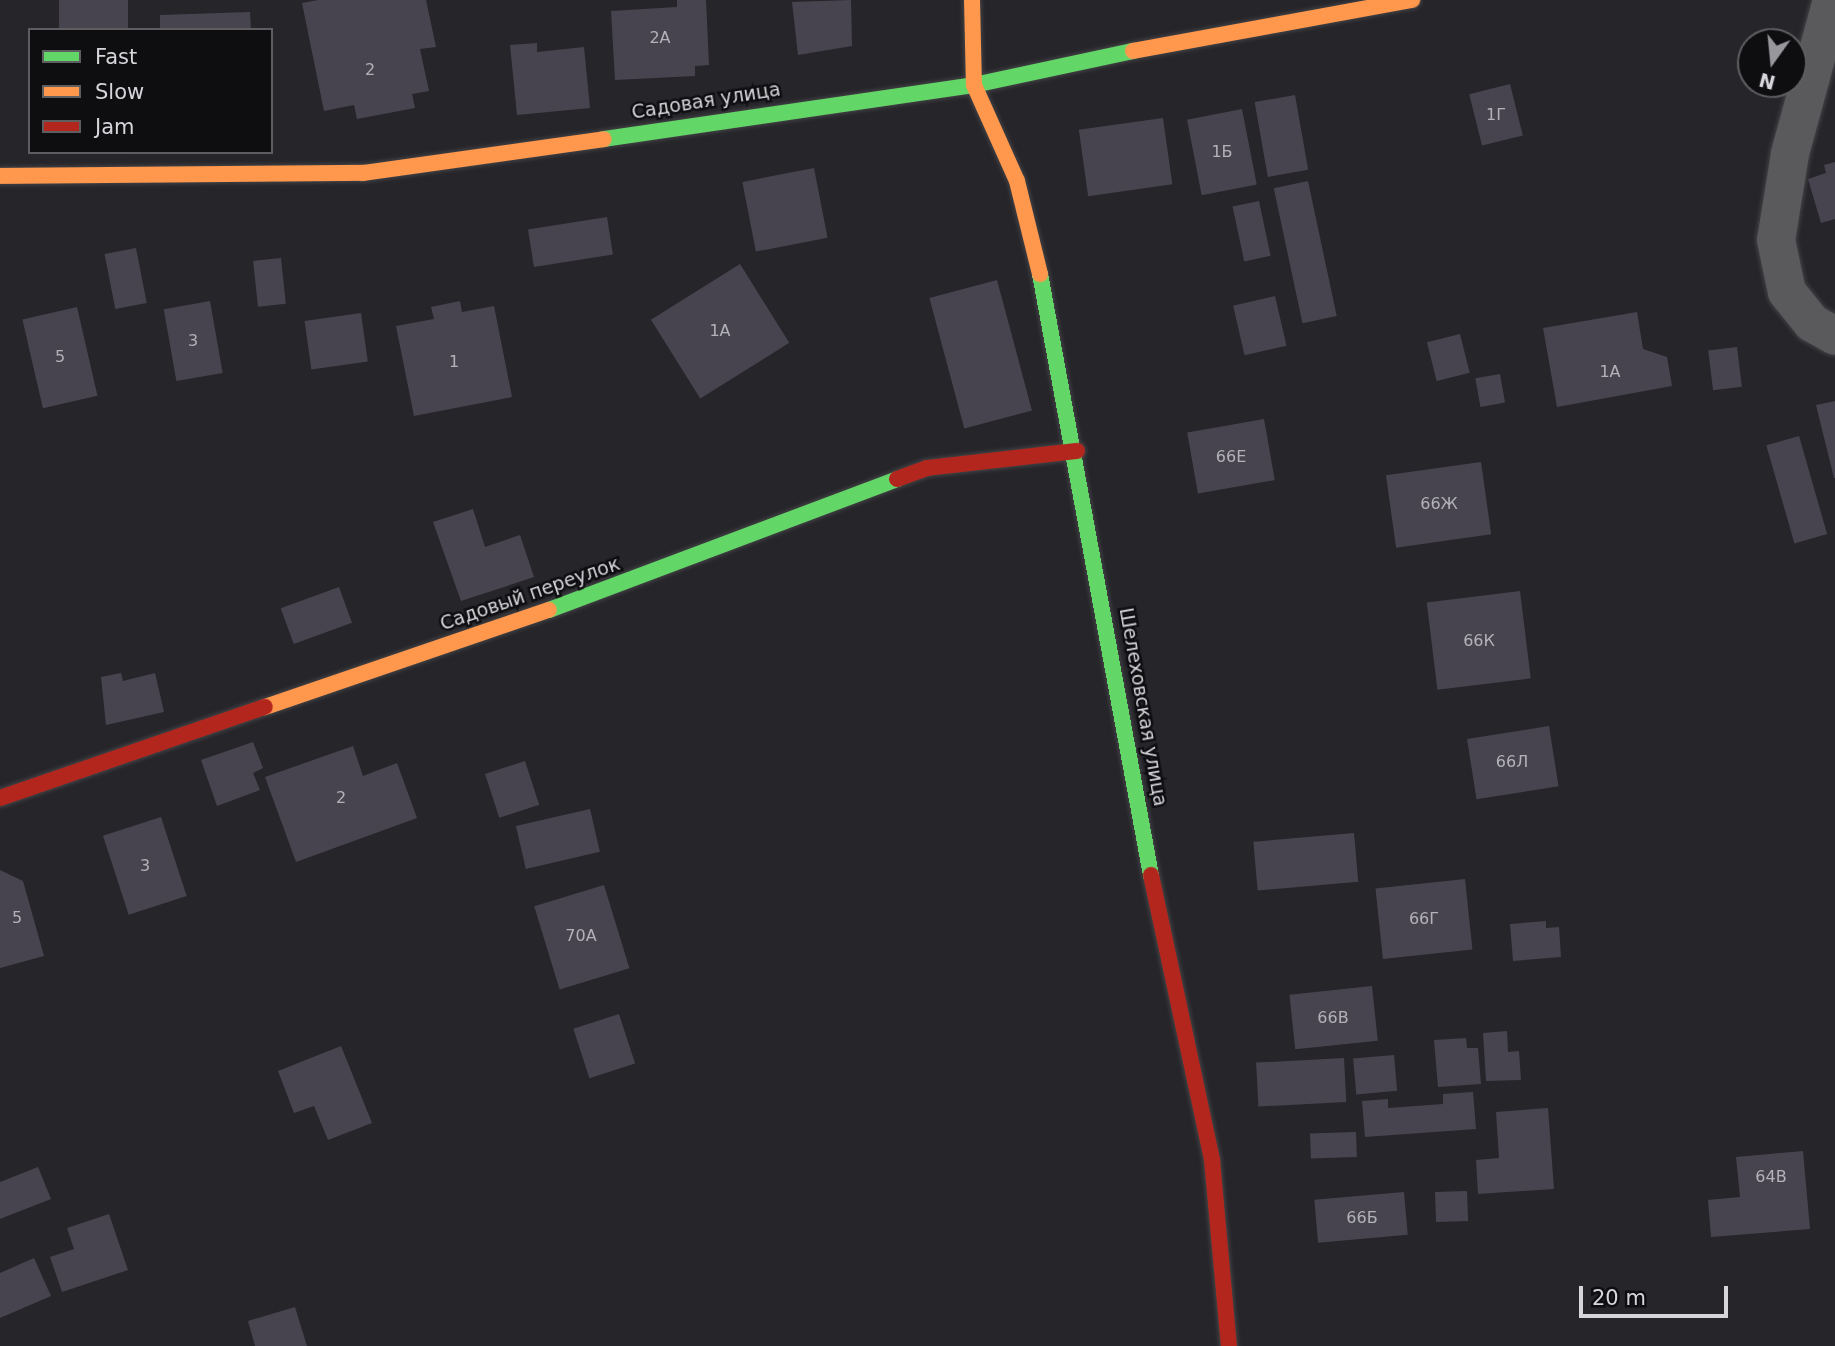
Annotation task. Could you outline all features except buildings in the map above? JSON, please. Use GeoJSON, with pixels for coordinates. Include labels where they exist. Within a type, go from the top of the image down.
{"type":"FeatureCollection","features":[{"type":"Feature","properties":{"kind":"street"},"geometry":{"type":"LineString","coordinates":[[972,0],[974,85]]}},
{"type":"Feature","properties":{"kind":"street","name":"Садовая улица"},"geometry":{"type":"LineString","coordinates":[[0,176],[362,173],[974,85],[1230,30],[1412,0]]}},
{"type":"Feature","properties":{"kind":"street"},"geometry":{"type":"LineString","coordinates":[[1832,0],[1790,153],[1776,240],[1787,292],[1812,323],[1835,336]]}},
{"type":"Feature","properties":{"kind":"street","name":"Шелеховская улица"},"geometry":{"type":"LineString","coordinates":[[974,85],[998,133],[1037,245],[1077,450],[1157,908],[1212,1160],[1229,1346]]}},
{"type":"Feature","properties":{"kind":"street","name":"Садовый переулок"},"geometry":{"type":"LineString","coordinates":[[0,798],[621,585],[927,468],[1077,450]]}},
{"type":"Feature","properties":{"kind":"traffic: fast"},"geometry":{"type":"LineString","coordinates":[[604,139],[974,85],[1133,51]]}},
{"type":"Feature","properties":{"kind":"traffic: fast"},"geometry":{"type":"LineString","coordinates":[[1040,274],[1151,875]]}},
{"type":"Feature","properties":{"kind":"traffic: fast"},"geometry":{"type":"LineString","coordinates":[[549,610],[897,479]]}},
{"type":"Feature","properties":{"kind":"traffic: slow"},"geometry":{"type":"LineString","coordinates":[[972,0],[974,85],[1017,181],[1040,274]]}},
{"type":"Feature","properties":{"kind":"traffic: slow"},"geometry":{"type":"LineString","coordinates":[[1133,51],[1412,0]]}},
{"type":"Feature","properties":{"kind":"traffic: slow"},"geometry":{"type":"LineString","coordinates":[[0,176],[363,173],[604,139]]}},
{"type":"Feature","properties":{"kind":"traffic: slow"},"geometry":{"type":"LineString","coordinates":[[265,707],[549,610]]}},
{"type":"Feature","properties":{"kind":"traffic: jam"},"geometry":{"type":"LineString","coordinates":[[897,479],[927,468],[1077,451]]}},
{"type":"Feature","properties":{"kind":"traffic: jam"},"geometry":{"type":"LineString","coordinates":[[0,798],[265,707]]}},
{"type":"Feature","properties":{"kind":"traffic: jam"},"geometry":{"type":"LineString","coordinates":[[1151,875],[1212,1160],[1229,1346]]}}]}
